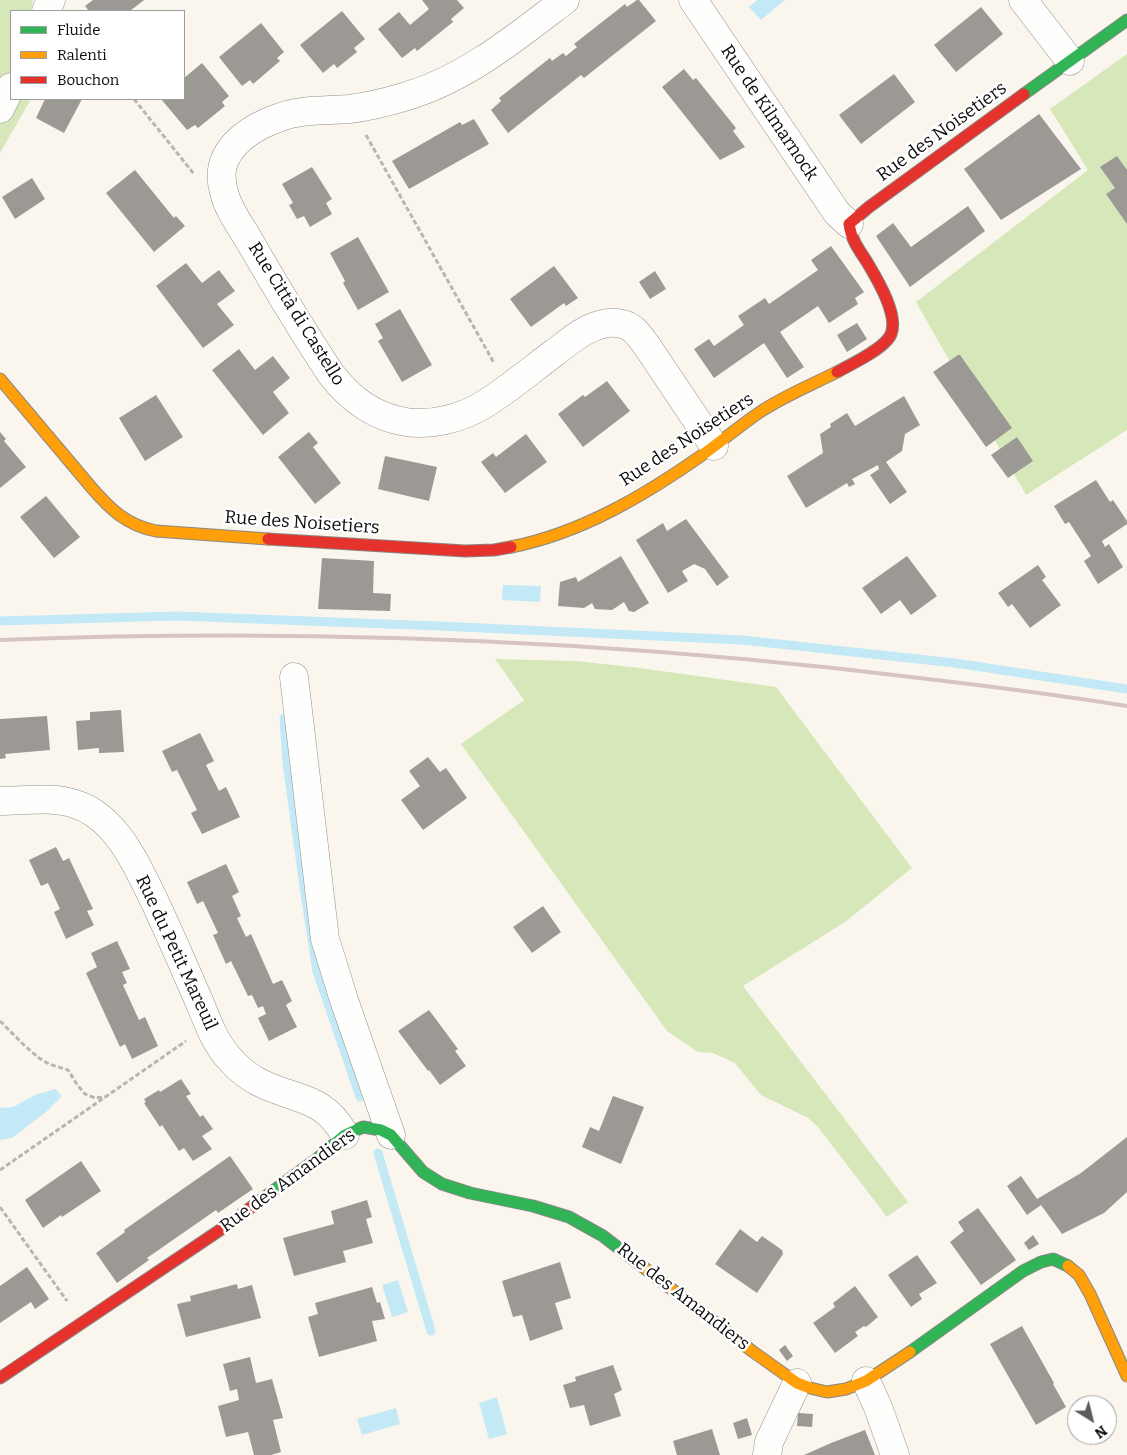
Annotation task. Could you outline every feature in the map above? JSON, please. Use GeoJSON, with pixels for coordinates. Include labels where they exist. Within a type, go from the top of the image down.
{"type":"FeatureCollection","features":[{"type":"Feature","properties":{"kind":"street","name":"Rue Città di Castello"},"geometry":{"type":"LineString","coordinates":[[565,0],[477,64],[457,76],[430,88],[403,98],[351,108],[290,114],[267,122],[244,136],[224,160],[222,170],[224,193],[229,205],[320,357],[342,389],[381,416],[414,424],[444,420],[469,413],[494,399],[577,336],[603,324],[621,323],[629,326],[642,340],[714,446]]}},
{"type":"Feature","properties":{"kind":"street","name":"Rue de Kilmarnock"},"geometry":{"type":"LineString","coordinates":[[693,0],[837,213],[849,224]]}},
{"type":"Feature","properties":{"kind":"street"},"geometry":{"type":"LineString","coordinates":[[1023,0],[1070,61]]}},
{"type":"Feature","properties":{"kind":"street","name":"Rue des Noisetiers"},"geometry":{"type":"LineString","coordinates":[[0,379],[25,411],[108,505],[132,523],[144,527],[164,531],[465,551],[487,551],[541,541],[608,511],[676,472],[768,407],[818,383],[880,346],[891,336],[892,322],[889,306],[872,270],[850,234],[849,224],[869,207],[1127,20]]}},
{"type":"Feature","properties":{"kind":"street"},"geometry":{"type":"LineString","coordinates":[[294,677],[325,939],[391,1135]]}},
{"type":"Feature","properties":{"kind":"street","name":"Rue du Petit Mareuil"},"geometry":{"type":"LineString","coordinates":[[0,801],[64,801],[87,809],[112,829],[131,856],[145,881],[209,1025],[226,1056],[246,1075],[266,1086],[322,1108],[338,1122],[344,1135]]}},
{"type":"Feature","properties":{"kind":"street","name":"Rue des Amandiers"},"geometry":{"type":"LineString","coordinates":[[0,1378],[226,1226],[318,1158],[344,1135],[363,1127],[381,1130],[391,1135],[423,1172],[442,1184],[470,1193],[533,1206],[569,1216],[603,1236],[797,1383],[810,1388],[827,1392],[846,1389],[866,1382],[1023,1272],[1041,1262],[1054,1259],[1069,1266],[1079,1275],[1090,1294],[1127,1376]]}},
{"type":"Feature","properties":{"kind":"street"},"geometry":{"type":"LineString","coordinates":[[866,1382],[878,1407],[895,1455]]}},
{"type":"Feature","properties":{"kind":"street"},"geometry":{"type":"LineString","coordinates":[[767,1455],[769,1442],[797,1383]]}},
{"type":"Feature","properties":{"kind":"path"},"geometry":{"type":"LineString","coordinates":[[135,100],[196,176],[203,181],[222,181]]}},
{"type":"Feature","properties":{"kind":"path"},"geometry":{"type":"LineString","coordinates":[[351,108],[508,388]]}},
{"type":"Feature","properties":{"kind":"path"},"geometry":{"type":"LineString","coordinates":[[0,1021],[39,1058],[49,1064],[68,1070],[78,1086],[86,1094],[95,1098],[106,1097]]}},
{"type":"Feature","properties":{"kind":"path"},"geometry":{"type":"LineString","coordinates":[[0,1170],[209,1025]]}},
{"type":"Feature","properties":{"kind":"path"},"geometry":{"type":"LineString","coordinates":[[0,1207],[82,1322]]}},
{"type":"Feature","properties":{"kind":"green space"},"geometry":{"type":"Polygon","coordinates":[[[0,0],[33,0],[31,10],[10,10],[10,100],[30,100],[0,153],[0,0]]]}},
{"type":"Feature","properties":{"kind":"green space"},"geometry":{"type":"Polygon","coordinates":[[[1127,54],[1127,430],[1026,495],[916,302],[1088,170],[1050,109],[1127,54]]]}},
{"type":"Feature","properties":{"kind":"green space"},"geometry":{"type":"Polygon","coordinates":[[[495,659],[576,661],[776,687],[912,868],[845,922],[743,986],[908,1202],[887,1217],[818,1127],[808,1118],[761,1095],[735,1063],[713,1053],[698,1052],[667,1031],[461,744],[524,700],[495,659]]]}},
{"type":"Feature","properties":{"kind":"water"},"geometry":{"type":"Polygon","coordinates":[[[757,0],[785,0],[761,20],[749,7],[757,0]]]}},
{"type":"Feature","properties":{"kind":"water"},"geometry":{"type":"Polygon","coordinates":[[[503,585],[541,586],[540,602],[502,600],[503,585]]]}},
{"type":"Feature","properties":{"kind":"water"},"geometry":{"type":"Polygon","coordinates":[[[55,1089],[62,1096],[46,1112],[12,1138],[0,1140],[0,1108],[13,1107],[35,1095],[55,1089]]]}},
{"type":"Feature","properties":{"kind":"water"},"geometry":{"type":"Polygon","coordinates":[[[398,1280],[408,1312],[392,1317],[382,1285],[398,1280]]]}},
{"type":"Feature","properties":{"kind":"water"},"geometry":{"type":"Polygon","coordinates":[[[497,1397],[507,1434],[489,1439],[479,1403],[497,1397]]]}},
{"type":"Feature","properties":{"kind":"water"},"geometry":{"type":"Polygon","coordinates":[[[396,1408],[400,1424],[362,1435],[357,1419],[396,1408]]]}},
{"type":"Feature","properties":{"kind":"building"},"geometry":{"type":"Polygon","coordinates":[[[93,0],[144,0],[131,10],[88,10],[85,6],[93,0]]]}},
{"type":"Feature","properties":{"kind":"building"},"geometry":{"type":"Polygon","coordinates":[[[422,0],[457,0],[464,8],[451,19],[453,22],[417,51],[415,48],[402,58],[378,29],[399,12],[410,25],[429,9],[422,0]]]}},
{"type":"Feature","properties":{"kind":"building"},"geometry":{"type":"Polygon","coordinates":[[[637,0],[656,21],[584,78],[581,75],[508,133],[491,110],[501,101],[499,98],[550,58],[552,61],[563,53],[566,56],[577,47],[574,44],[625,4],[627,7],[637,0]]]}},
{"type":"Feature","properties":{"kind":"building"},"geometry":{"type":"Polygon","coordinates":[[[981,7],[1003,34],[956,72],[934,45],[981,7]]]}},
{"type":"Feature","properties":{"kind":"building"},"geometry":{"type":"Polygon","coordinates":[[[342,11],[365,39],[354,48],[357,52],[337,68],[334,64],[323,73],[300,45],[342,11]]]}},
{"type":"Feature","properties":{"kind":"building"},"geometry":{"type":"Polygon","coordinates":[[[261,23],[284,52],[277,58],[280,61],[253,84],[250,80],[242,86],[219,57],[261,23]]]}},
{"type":"Feature","properties":{"kind":"building"},"geometry":{"type":"Polygon","coordinates":[[[202,63],[229,96],[222,102],[225,106],[198,128],[195,125],[187,130],[162,100],[185,100],[185,77],[202,63]]]}},
{"type":"Feature","properties":{"kind":"building"},"geometry":{"type":"Polygon","coordinates":[[[684,69],[693,80],[696,78],[736,128],[733,131],[745,147],[720,160],[662,87],[684,69]]]}},
{"type":"Feature","properties":{"kind":"building"},"geometry":{"type":"Polygon","coordinates":[[[894,74],[915,102],[861,144],[839,115],[894,74]]]}},
{"type":"Feature","properties":{"kind":"building"},"geometry":{"type":"Polygon","coordinates":[[[45,100],[81,100],[64,133],[36,118],[45,100]]]}},
{"type":"Feature","properties":{"kind":"building"},"geometry":{"type":"Polygon","coordinates":[[[1039,114],[1081,169],[1001,220],[964,169],[1039,114]]]}},
{"type":"Feature","properties":{"kind":"building"},"geometry":{"type":"Polygon","coordinates":[[[474,119],[489,144],[409,189],[392,161],[460,122],[462,125],[474,119]]]}},
{"type":"Feature","properties":{"kind":"building"},"geometry":{"type":"Polygon","coordinates":[[[1117,156],[1127,170],[1127,224],[1106,194],[1115,188],[1100,167],[1117,156]]]}},
{"type":"Feature","properties":{"kind":"building"},"geometry":{"type":"Polygon","coordinates":[[[312,167],[332,199],[326,203],[332,214],[310,227],[304,216],[297,219],[289,205],[293,203],[282,184],[312,167]]]}},
{"type":"Feature","properties":{"kind":"building"},"geometry":{"type":"Polygon","coordinates":[[[135,170],[174,218],[176,216],[185,226],[154,252],[106,193],[135,170]]]}},
{"type":"Feature","properties":{"kind":"building"},"geometry":{"type":"Polygon","coordinates":[[[32,178],[45,199],[15,219],[2,197],[32,178]]]}},
{"type":"Feature","properties":{"kind":"building"},"geometry":{"type":"Polygon","coordinates":[[[968,206],[985,231],[910,287],[876,236],[893,223],[911,247],[968,206]]]}},
{"type":"Feature","properties":{"kind":"building"},"geometry":{"type":"Polygon","coordinates":[[[358,237],[389,292],[358,310],[343,283],[345,281],[330,253],[358,237]]]}},
{"type":"Feature","properties":{"kind":"building"},"geometry":{"type":"Polygon","coordinates":[[[831,246],[864,292],[855,298],[858,304],[829,323],[818,306],[780,332],[804,367],[787,378],[764,343],[714,378],[694,349],[709,339],[714,346],[744,325],[738,316],[765,298],[769,304],[818,270],[811,260],[831,246]]]}},
{"type":"Feature","properties":{"kind":"building"},"geometry":{"type":"Polygon","coordinates":[[[186,263],[202,283],[219,270],[235,291],[217,304],[234,325],[203,348],[156,286],[186,263]]]}},
{"type":"Feature","properties":{"kind":"building"},"geometry":{"type":"Polygon","coordinates":[[[554,266],[578,298],[566,306],[564,303],[531,327],[510,299],[554,266]]]}},
{"type":"Feature","properties":{"kind":"building"},"geometry":{"type":"Polygon","coordinates":[[[655,271],[666,289],[650,299],[639,282],[655,271]]]}},
{"type":"Feature","properties":{"kind":"building"},"geometry":{"type":"Polygon","coordinates":[[[400,309],[432,365],[402,382],[378,341],[383,338],[375,324],[400,309]]]}},
{"type":"Feature","properties":{"kind":"building"},"geometry":{"type":"Polygon","coordinates":[[[857,323],[867,339],[847,352],[837,335],[857,323]]]}},
{"type":"Feature","properties":{"kind":"building"},"geometry":{"type":"Polygon","coordinates":[[[239,349],[255,370],[273,356],[290,378],[273,392],[289,413],[263,435],[212,370],[239,349]]]}},
{"type":"Feature","properties":{"kind":"building"},"geometry":{"type":"Polygon","coordinates":[[[960,355],[1012,428],[986,447],[933,372],[960,355]]]}},
{"type":"Feature","properties":{"kind":"building"},"geometry":{"type":"Polygon","coordinates":[[[607,381],[630,411],[583,447],[558,414],[583,395],[585,397],[607,381]]]}},
{"type":"Feature","properties":{"kind":"building"},"geometry":{"type":"Polygon","coordinates":[[[156,395],[183,437],[145,461],[119,418],[156,395]]]}},
{"type":"Feature","properties":{"kind":"building"},"geometry":{"type":"Polygon","coordinates":[[[904,396],[920,425],[905,434],[902,451],[886,462],[907,492],[890,504],[870,475],[879,469],[878,465],[852,479],[855,484],[849,487],[847,483],[806,508],[787,476],[823,453],[820,434],[831,427],[830,424],[847,413],[855,426],[904,396]]]}},
{"type":"Feature","properties":{"kind":"building"},"geometry":{"type":"Polygon","coordinates":[[[0,432],[6,439],[4,441],[26,467],[0,488],[0,432]]]}},
{"type":"Feature","properties":{"kind":"building"},"geometry":{"type":"Polygon","coordinates":[[[309,432],[318,443],[313,447],[341,483],[315,504],[278,457],[309,432]]]}},
{"type":"Feature","properties":{"kind":"building"},"geometry":{"type":"Polygon","coordinates":[[[526,434],[547,462],[505,493],[481,462],[493,453],[496,457],[526,434]]]}},
{"type":"Feature","properties":{"kind":"building"},"geometry":{"type":"Polygon","coordinates":[[[1017,437],[1033,461],[1008,478],[991,455],[1017,437]]]}},
{"type":"Feature","properties":{"kind":"building"},"geometry":{"type":"Polygon","coordinates":[[[385,456],[437,467],[429,501],[378,489],[385,456]]]}},
{"type":"Feature","properties":{"kind":"building"},"geometry":{"type":"Polygon","coordinates":[[[1096,480],[1110,502],[1113,500],[1127,521],[1127,524],[1102,541],[1105,547],[1109,544],[1123,567],[1098,584],[1084,561],[1091,556],[1069,522],[1065,524],[1054,506],[1096,480]]]}},
{"type":"Feature","properties":{"kind":"building"},"geometry":{"type":"Polygon","coordinates":[[[46,496],[80,537],[54,558],[20,517],[46,496]]]}},
{"type":"Feature","properties":{"kind":"building"},"geometry":{"type":"Polygon","coordinates":[[[686,519],[729,577],[717,586],[705,569],[694,564],[682,571],[688,581],[668,593],[636,540],[663,523],[667,531],[686,519]]]}},
{"type":"Feature","properties":{"kind":"building"},"geometry":{"type":"Polygon","coordinates":[[[621,556],[649,603],[634,612],[629,611],[624,602],[612,610],[595,609],[592,603],[584,608],[558,606],[560,582],[576,577],[578,582],[621,556]]]}},
{"type":"Feature","properties":{"kind":"building"},"geometry":{"type":"Polygon","coordinates":[[[907,556],[937,596],[911,615],[900,600],[881,614],[862,588],[907,556]]]}},
{"type":"Feature","properties":{"kind":"building"},"geometry":{"type":"Polygon","coordinates":[[[322,558],[374,561],[373,593],[391,594],[390,611],[318,609],[322,558]]]}},
{"type":"Feature","properties":{"kind":"building"},"geometry":{"type":"Polygon","coordinates":[[[1038,565],[1046,577],[1042,580],[1061,605],[1030,628],[1012,604],[1008,607],[998,593],[1038,565]]]}},
{"type":"Feature","properties":{"kind":"building"},"geometry":{"type":"Polygon","coordinates":[[[121,710],[124,752],[99,753],[99,748],[78,750],[76,721],[90,720],[90,712],[121,710]]]}},
{"type":"Feature","properties":{"kind":"building"},"geometry":{"type":"Polygon","coordinates":[[[47,716],[50,750],[5,754],[6,758],[0,759],[0,719],[47,716]]]}},
{"type":"Feature","properties":{"kind":"building"},"geometry":{"type":"Polygon","coordinates":[[[200,733],[214,761],[206,765],[219,791],[226,787],[240,817],[202,834],[191,813],[197,810],[177,770],[172,772],[162,751],[200,733]]]}},
{"type":"Feature","properties":{"kind":"building"},"geometry":{"type":"Polygon","coordinates":[[[428,757],[440,772],[446,768],[467,798],[423,830],[401,800],[420,786],[409,771],[428,757]]]}},
{"type":"Feature","properties":{"kind":"building"},"geometry":{"type":"Polygon","coordinates":[[[56,847],[63,861],[69,858],[93,909],[87,911],[94,925],[66,939],[54,912],[60,909],[48,883],[41,886],[29,860],[56,847]]]}},
{"type":"Feature","properties":{"kind":"building"},"geometry":{"type":"Polygon","coordinates":[[[226,864],[239,892],[232,896],[241,916],[237,918],[246,937],[251,934],[273,984],[282,980],[292,1001],[286,1005],[297,1027],[269,1041],[258,1018],[266,1014],[263,1006],[258,1008],[252,995],[248,996],[231,961],[226,964],[213,935],[218,933],[203,901],[197,904],[187,882],[226,864]]]}},
{"type":"Feature","properties":{"kind":"building"},"geometry":{"type":"Polygon","coordinates":[[[543,906],[561,932],[532,953],[513,927],[543,906]]]}},
{"type":"Feature","properties":{"kind":"building"},"geometry":{"type":"Polygon","coordinates":[[[117,941],[130,969],[122,972],[127,983],[123,985],[139,1020],[145,1017],[158,1046],[132,1059],[125,1044],[120,1047],[86,973],[97,967],[91,953],[117,941]]]}},
{"type":"Feature","properties":{"kind":"building"},"geometry":{"type":"Polygon","coordinates":[[[429,1010],[458,1049],[455,1051],[466,1066],[440,1085],[398,1031],[429,1010]]]}},
{"type":"Feature","properties":{"kind":"building"},"geometry":{"type":"Polygon","coordinates":[[[181,1079],[191,1094],[186,1096],[200,1117],[203,1115],[213,1129],[202,1136],[212,1149],[193,1161],[184,1148],[179,1151],[162,1125],[160,1127],[144,1103],[146,1102],[144,1099],[181,1079]]]}},
{"type":"Feature","properties":{"kind":"building"},"geometry":{"type":"Polygon","coordinates":[[[613,1096],[644,1107],[621,1164],[582,1147],[590,1127],[599,1131],[613,1096]]]}},
{"type":"Feature","properties":{"kind":"building"},"geometry":{"type":"Polygon","coordinates":[[[1127,1137],[1127,1192],[1104,1213],[1062,1234],[1041,1205],[1027,1215],[1007,1186],[1021,1176],[1037,1199],[1081,1173],[1127,1137]]]}},
{"type":"Feature","properties":{"kind":"building"},"geometry":{"type":"Polygon","coordinates":[[[230,1156],[253,1189],[218,1213],[216,1210],[147,1258],[149,1260],[117,1283],[96,1253],[125,1232],[124,1230],[230,1156]]]}},
{"type":"Feature","properties":{"kind":"building"},"geometry":{"type":"Polygon","coordinates":[[[81,1161],[101,1191],[43,1228],[25,1200],[81,1161]]]}},
{"type":"Feature","properties":{"kind":"building"},"geometry":{"type":"Polygon","coordinates":[[[367,1200],[372,1217],[366,1219],[373,1243],[343,1251],[346,1262],[294,1276],[283,1238],[334,1224],[331,1211],[367,1200]]]}},
{"type":"Feature","properties":{"kind":"building"},"geometry":{"type":"Polygon","coordinates":[[[978,1208],[1016,1260],[981,1285],[950,1242],[964,1231],[958,1222],[978,1208]]]}},
{"type":"Feature","properties":{"kind":"building"},"geometry":{"type":"Polygon","coordinates":[[[740,1229],[757,1242],[762,1236],[782,1250],[783,1254],[757,1293],[715,1264],[740,1229]]]}},
{"type":"Feature","properties":{"kind":"building"},"geometry":{"type":"Polygon","coordinates":[[[1033,1235],[1039,1244],[1029,1250],[1024,1243],[1033,1235]]]}},
{"type":"Feature","properties":{"kind":"building"},"geometry":{"type":"Polygon","coordinates":[[[917,1255],[937,1283],[919,1294],[922,1299],[911,1307],[888,1275],[917,1255]]]}},
{"type":"Feature","properties":{"kind":"building"},"geometry":{"type":"Polygon","coordinates":[[[560,1262],[571,1298],[555,1303],[563,1329],[530,1341],[522,1315],[513,1317],[502,1281],[560,1262]]]}},
{"type":"Feature","properties":{"kind":"building"},"geometry":{"type":"Polygon","coordinates":[[[27,1267],[49,1299],[35,1309],[31,1302],[0,1323],[0,1286],[27,1267]]]}},
{"type":"Feature","properties":{"kind":"building"},"geometry":{"type":"Polygon","coordinates":[[[237,1284],[238,1289],[252,1285],[261,1318],[186,1337],[177,1304],[191,1301],[190,1296],[237,1284]]]}},
{"type":"Feature","properties":{"kind":"building"},"geometry":{"type":"Polygon","coordinates":[[[855,1286],[878,1317],[866,1327],[864,1326],[855,1332],[858,1336],[835,1353],[813,1323],[835,1307],[833,1303],[855,1286]]]}},
{"type":"Feature","properties":{"kind":"building"},"geometry":{"type":"Polygon","coordinates":[[[372,1287],[377,1303],[380,1302],[385,1319],[372,1321],[377,1341],[319,1357],[308,1317],[318,1314],[315,1303],[372,1287]]]}},
{"type":"Feature","properties":{"kind":"building"},"geometry":{"type":"Polygon","coordinates":[[[1022,1326],[1066,1407],[1036,1425],[990,1344],[1022,1326]]]}},
{"type":"Feature","properties":{"kind":"building"},"geometry":{"type":"Polygon","coordinates":[[[785,1345],[793,1356],[787,1361],[779,1350],[785,1345]]]}},
{"type":"Feature","properties":{"kind":"building"},"geometry":{"type":"Polygon","coordinates":[[[250,1357],[256,1383],[272,1379],[283,1418],[273,1420],[281,1452],[271,1455],[254,1455],[248,1432],[226,1437],[218,1406],[239,1400],[237,1389],[230,1391],[223,1364],[250,1357]]]}},
{"type":"Feature","properties":{"kind":"building"},"geometry":{"type":"Polygon","coordinates":[[[613,1365],[622,1390],[614,1394],[621,1416],[590,1426],[584,1405],[570,1408],[563,1385],[576,1381],[575,1377],[613,1365]]]}},
{"type":"Feature","properties":{"kind":"building"},"geometry":{"type":"Polygon","coordinates":[[[798,1413],[813,1414],[812,1427],[797,1426],[798,1413]]]}},
{"type":"Feature","properties":{"kind":"building"},"geometry":{"type":"Polygon","coordinates":[[[747,1418],[752,1435],[738,1439],[733,1423],[747,1418]]]}},
{"type":"Feature","properties":{"kind":"building"},"geometry":{"type":"Polygon","coordinates":[[[712,1429],[720,1455],[677,1455],[673,1441],[712,1429]]]}},
{"type":"Feature","properties":{"kind":"building"},"geometry":{"type":"Polygon","coordinates":[[[865,1430],[875,1455],[804,1455],[831,1443],[865,1430]]]}},
{"type":"Feature","properties":{"kind":"waterway"},"geometry":{"type":"LineString","coordinates":[[0,621],[177,616],[742,640],[955,663],[1127,689]]}},
{"type":"Feature","properties":{"kind":"waterway"},"geometry":{"type":"LineString","coordinates":[[284,718],[287,763],[317,971],[360,1097]]}},
{"type":"Feature","properties":{"kind":"waterway"},"geometry":{"type":"LineString","coordinates":[[378,1153],[431,1331]]}},
{"type":"Feature","properties":{"kind":"railway"},"geometry":{"type":"LineString","coordinates":[[0,640],[115,637],[345,637],[575,646],[690,654],[804,665],[997,687],[1127,706]]}},
{"type":"Feature","properties":{"kind":"traffic: fast"},"geometry":{"type":"LineString","coordinates":[[1024,94],[1127,20]]}},
{"type":"Feature","properties":{"kind":"traffic: fast"},"geometry":{"type":"LineString","coordinates":[[269,1194],[318,1158],[345,1135],[363,1127],[381,1130],[391,1135],[423,1172],[442,1184],[470,1193],[533,1206],[569,1217],[603,1236],[634,1260]]}},
{"type":"Feature","properties":{"kind":"traffic: fast"},"geometry":{"type":"LineString","coordinates":[[910,1352],[1023,1271],[1041,1262],[1053,1259],[1068,1266]]}},
{"type":"Feature","properties":{"kind":"traffic: slow"},"geometry":{"type":"LineString","coordinates":[[511,547],[563,532],[613,510],[683,468],[769,406],[837,372]]}},
{"type":"Feature","properties":{"kind":"traffic: slow"},"geometry":{"type":"LineString","coordinates":[[0,379],[98,495],[127,520],[156,531],[268,539]]}},
{"type":"Feature","properties":{"kind":"traffic: slow"},"geometry":{"type":"LineString","coordinates":[[634,1260],[752,1351],[797,1383],[810,1388],[827,1392],[846,1389],[866,1381],[910,1352]]}},
{"type":"Feature","properties":{"kind":"traffic: slow"},"geometry":{"type":"LineString","coordinates":[[1068,1266],[1079,1275],[1090,1294],[1127,1376]]}},
{"type":"Feature","properties":{"kind":"traffic: jam"},"geometry":{"type":"LineString","coordinates":[[837,372],[867,356],[882,345],[891,334],[893,326],[890,307],[886,297],[856,244],[849,224],[869,207],[1024,94]]}},
{"type":"Feature","properties":{"kind":"traffic: jam"},"geometry":{"type":"LineString","coordinates":[[268,539],[465,551],[494,550],[511,547]]}},
{"type":"Feature","properties":{"kind":"traffic: jam"},"geometry":{"type":"LineString","coordinates":[[0,1378],[226,1226],[269,1194]]}}]}
